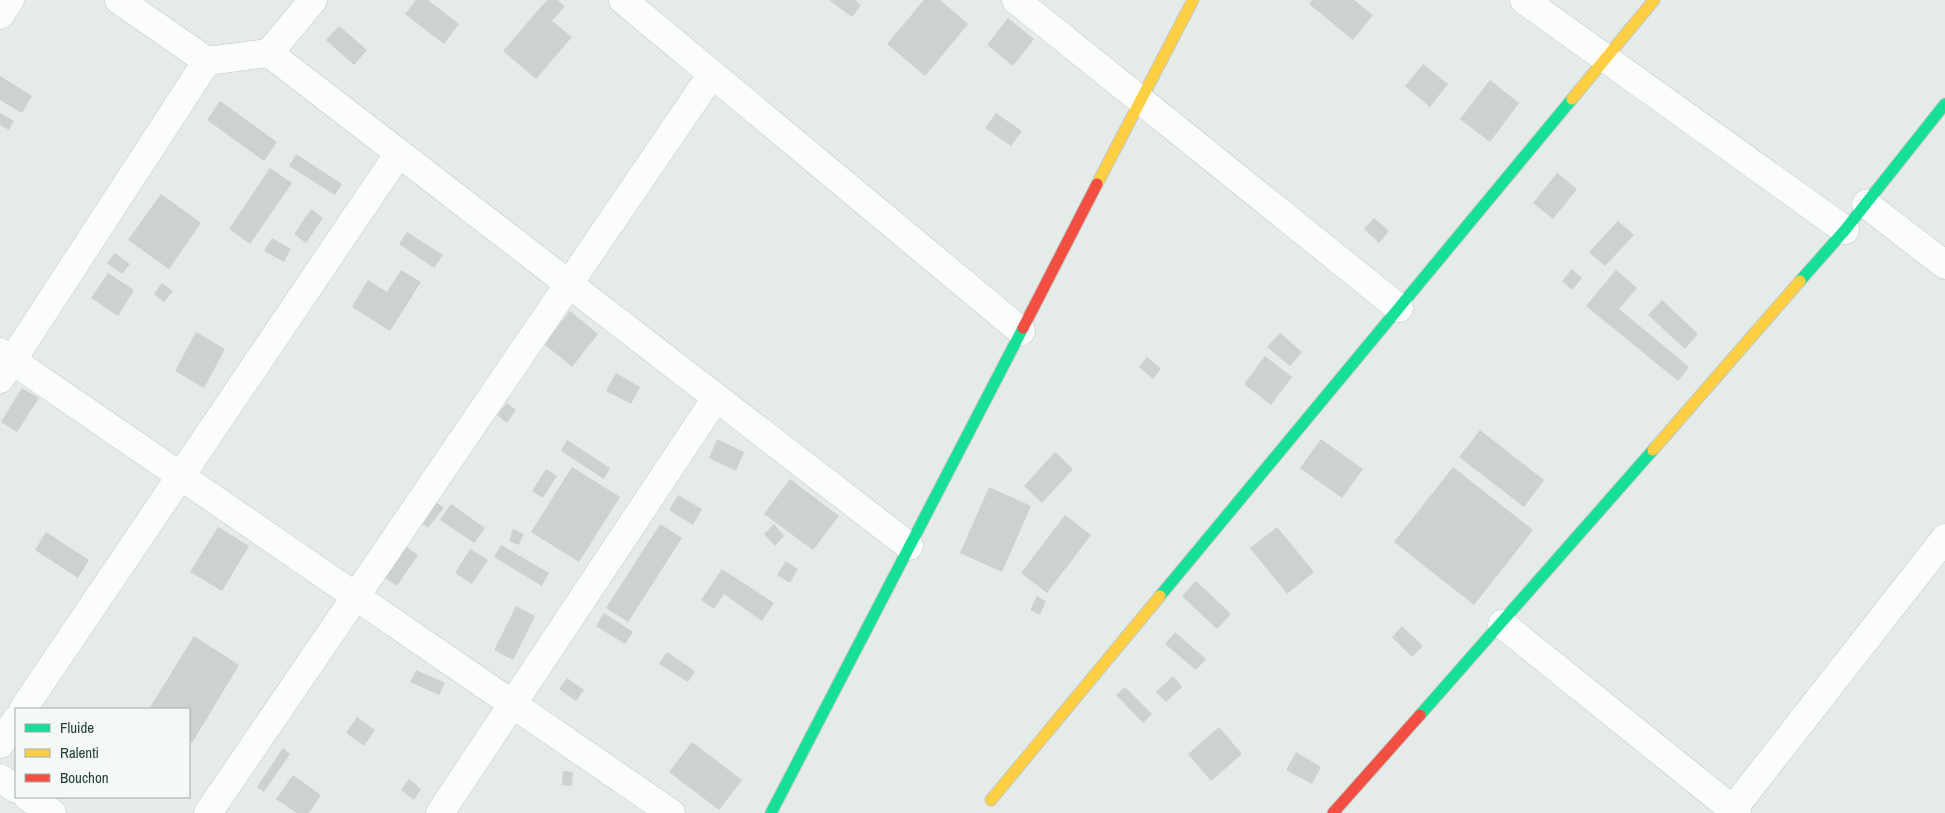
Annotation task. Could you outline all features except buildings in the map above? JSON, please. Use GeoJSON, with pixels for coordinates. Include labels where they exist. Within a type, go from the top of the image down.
{"type":"FeatureCollection","features":[{"type":"Feature","properties":{"kind":"street"},"geometry":{"type":"LineString","coordinates":[[0,15],[10,0]]}},
{"type":"Feature","properties":{"kind":"street"},"geometry":{"type":"LineString","coordinates":[[119,0],[207,61],[269,54],[910,546]]}},
{"type":"Feature","properties":{"kind":"street"},"geometry":{"type":"LineString","coordinates":[[269,54],[313,0]]}},
{"type":"Feature","properties":{"kind":"street"},"geometry":{"type":"LineString","coordinates":[[623,0],[1021,331]]}},
{"type":"Feature","properties":{"kind":"street"},"geometry":{"type":"LineString","coordinates":[[1016,0],[1399,308]]}},
{"type":"Feature","properties":{"kind":"street"},"geometry":{"type":"LineString","coordinates":[[770,813],[1193,0]]}},
{"type":"Feature","properties":{"kind":"street"},"geometry":{"type":"LineString","coordinates":[[1524,0],[1845,230]]}},
{"type":"Feature","properties":{"kind":"street"},"geometry":{"type":"LineString","coordinates":[[991,800],[1654,0]]}},
{"type":"Feature","properties":{"kind":"street"},"geometry":{"type":"LineString","coordinates":[[207,61],[4,364],[181,476],[671,813]]}},
{"type":"Feature","properties":{"kind":"street"},"geometry":{"type":"LineString","coordinates":[[208,813],[712,74]]}},
{"type":"Feature","properties":{"kind":"street"},"geometry":{"type":"LineString","coordinates":[[1333,813],[1502,624],[1845,230],[1945,104]]}},
{"type":"Feature","properties":{"kind":"street"},"geometry":{"type":"LineString","coordinates":[[24,708],[399,153]]}},
{"type":"Feature","properties":{"kind":"street"},"geometry":{"type":"LineString","coordinates":[[1866,204],[1945,265]]}},
{"type":"Feature","properties":{"kind":"street"},"geometry":{"type":"LineString","coordinates":[[440,813],[716,398]]}},
{"type":"Feature","properties":{"kind":"street"},"geometry":{"type":"LineString","coordinates":[[1502,624],[1733,812],[1945,538]]}},
{"type":"Feature","properties":{"kind":"street"},"geometry":{"type":"LineString","coordinates":[[0,744],[15,722]]}},
{"type":"Feature","properties":{"kind":"street"},"geometry":{"type":"LineString","coordinates":[[0,778],[15,788]]}},
{"type":"Feature","properties":{"kind":"street"},"geometry":{"type":"LineString","coordinates":[[30,798],[52,813]]}},
{"type":"Feature","properties":{"kind":"traffic: fast"},"geometry":{"type":"LineString","coordinates":[[1160,596],[1572,99]]}},
{"type":"Feature","properties":{"kind":"traffic: fast"},"geometry":{"type":"LineString","coordinates":[[1800,281],[1845,230],[1945,104]]}},
{"type":"Feature","properties":{"kind":"traffic: fast"},"geometry":{"type":"LineString","coordinates":[[771,813],[1023,328]]}},
{"type":"Feature","properties":{"kind":"traffic: fast"},"geometry":{"type":"LineString","coordinates":[[1420,715],[1653,450]]}},
{"type":"Feature","properties":{"kind":"traffic: slow"},"geometry":{"type":"LineString","coordinates":[[1097,184],[1193,0]]}},
{"type":"Feature","properties":{"kind":"traffic: slow"},"geometry":{"type":"LineString","coordinates":[[1572,99],[1654,0]]}},
{"type":"Feature","properties":{"kind":"traffic: slow"},"geometry":{"type":"LineString","coordinates":[[1653,450],[1800,281]]}},
{"type":"Feature","properties":{"kind":"traffic: slow"},"geometry":{"type":"LineString","coordinates":[[991,800],[1160,596]]}},
{"type":"Feature","properties":{"kind":"traffic: jam"},"geometry":{"type":"LineString","coordinates":[[1023,328],[1097,184]]}},
{"type":"Feature","properties":{"kind":"traffic: jam"},"geometry":{"type":"LineString","coordinates":[[1333,813],[1420,715]]}}]}
